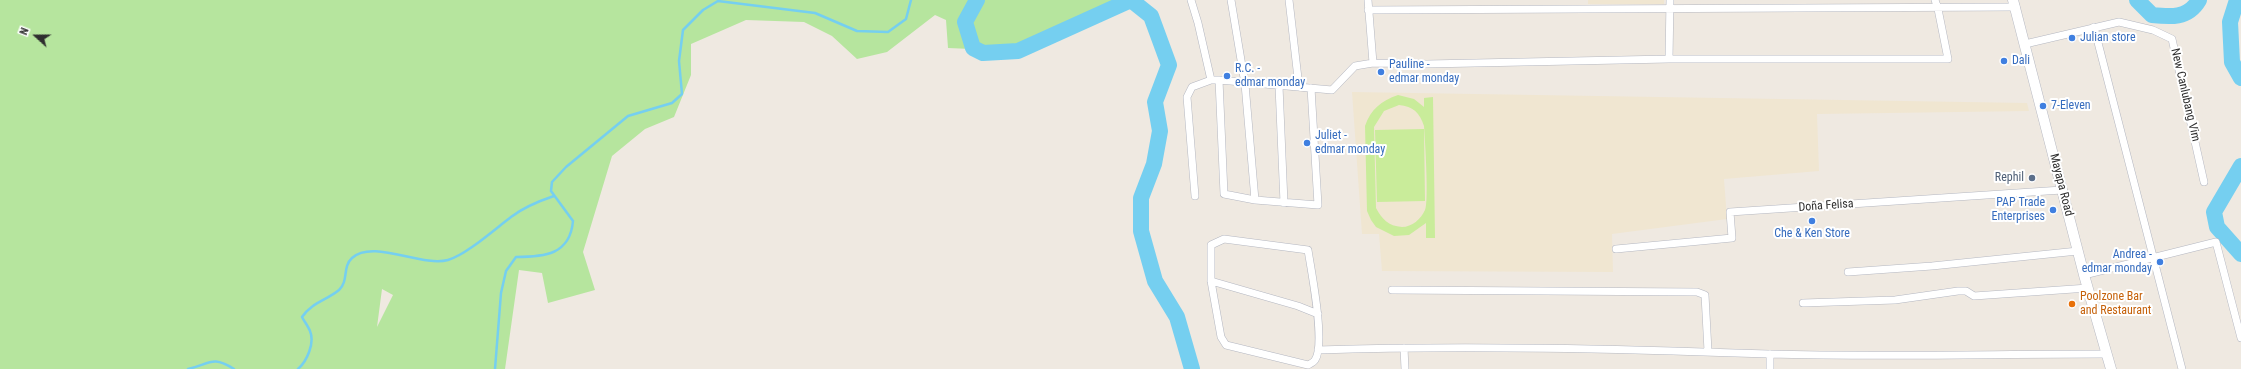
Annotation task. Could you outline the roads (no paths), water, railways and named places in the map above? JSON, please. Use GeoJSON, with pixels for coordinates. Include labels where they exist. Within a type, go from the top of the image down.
{"type":"FeatureCollection","features":[{"type":"Feature","properties":{"kind":"main road","name":"Mayapa Road"},"geometry":{"type":"LineString","coordinates":[[2014,4],[2084,275],[2111,369]]}},
{"type":"Feature","properties":{"kind":"street"},"geometry":{"type":"LineString","coordinates":[[1191,0],[1215,80],[1224,194],[1255,200],[1318,205],[1311,88]]}},
{"type":"Feature","properties":{"kind":"street"},"geometry":{"type":"LineString","coordinates":[[1231,0],[1245,84],[1255,200]]}},
{"type":"Feature","properties":{"kind":"street"},"geometry":{"type":"LineString","coordinates":[[1289,0],[1299,87]]}},
{"type":"Feature","properties":{"kind":"street"},"geometry":{"type":"LineString","coordinates":[[1368,0],[1373,63]]}},
{"type":"Feature","properties":{"kind":"street"},"geometry":{"type":"LineString","coordinates":[[1583,0],[1583,9]]}},
{"type":"Feature","properties":{"kind":"street"},"geometry":{"type":"LineString","coordinates":[[1669,59],[1670,0]]}},
{"type":"Feature","properties":{"kind":"street"},"geometry":{"type":"LineString","coordinates":[[1195,196],[1187,96],[1192,87],[1215,80],[1245,84],[1332,90],[1355,66],[1373,63],[1427,64],[1669,59],[1948,59],[1935,0]]}},
{"type":"Feature","properties":{"kind":"street"},"geometry":{"type":"LineString","coordinates":[[1368,10],[1938,9],[2014,4]]}},
{"type":"Feature","properties":{"kind":"street","name":"New Canlubang Vim"},"geometry":{"type":"LineString","coordinates":[[2025,44],[2119,22],[2153,30],[2172,39],[2204,182]]}},
{"type":"Feature","properties":{"kind":"street"},"geometry":{"type":"LineString","coordinates":[[2094,28],[2182,369]]}},
{"type":"Feature","properties":{"kind":"street"},"geometry":{"type":"LineString","coordinates":[[1279,86],[1284,203]]}},
{"type":"Feature","properties":{"kind":"street","name":"Doña Felisa"},"geometry":{"type":"LineString","coordinates":[[1616,249],[1732,238],[1730,212],[2062,190]]}},
{"type":"Feature","properties":{"kind":"street"},"geometry":{"type":"LineString","coordinates":[[1224,239],[1308,250],[1318,314],[1318,350],[1315,360],[1308,365],[1226,345],[1221,337],[1211,281],[1211,245],[1224,239]]}},
{"type":"Feature","properties":{"kind":"street"},"geometry":{"type":"LineString","coordinates":[[2084,275],[2216,242],[2241,338]]}},
{"type":"Feature","properties":{"kind":"street"},"geometry":{"type":"LineString","coordinates":[[1848,272],[1932,266],[2078,251]]}},
{"type":"Feature","properties":{"kind":"street"},"geometry":{"type":"LineString","coordinates":[[1211,281],[1298,306],[1318,314]]}},
{"type":"Feature","properties":{"kind":"street"},"geometry":{"type":"LineString","coordinates":[[1803,303],[1895,300],[1958,290],[1966,291],[1974,296],[2088,288]]}},
{"type":"Feature","properties":{"kind":"street"},"geometry":{"type":"LineString","coordinates":[[1392,290],[1697,292],[1705,295],[1708,350]]}},
{"type":"Feature","properties":{"kind":"street"},"geometry":{"type":"LineString","coordinates":[[1318,350],[1404,348],[1708,350],[1770,354],[2106,354]]}},
{"type":"Feature","properties":{"kind":"street"},"geometry":{"type":"LineString","coordinates":[[1404,348],[1405,369]]}},
{"type":"Feature","properties":{"kind":"street"},"geometry":{"type":"LineString","coordinates":[[1770,354],[1770,369]]}},
{"type":"Feature","properties":{"kind":"waterway"},"geometry":{"type":"LineString","coordinates":[[495,369],[501,293],[506,271],[516,257],[546,255],[554,252],[567,241],[571,232],[573,221],[551,191],[552,182],[566,167],[628,116],[672,103],[682,94],[679,61],[683,30],[703,10],[718,1],[815,13],[857,31],[888,32],[906,19],[911,0]]}},
{"type":"Feature","properties":{"kind":"waterway"},"geometry":{"type":"LineString","coordinates":[[977,0],[965,22],[973,48],[983,53],[1018,51],[1131,0],[1151,16],[1169,65],[1155,102],[1160,131],[1154,164],[1141,198],[1141,231],[1155,281],[1177,317],[1192,369]]}},
{"type":"Feature","properties":{"kind":"waterway"},"geometry":{"type":"LineString","coordinates":[[2137,0],[2152,15],[2165,16],[2184,14],[2190,11],[2199,0]]}},
{"type":"Feature","properties":{"kind":"waterway"},"geometry":{"type":"LineString","coordinates":[[2237,0],[2230,22],[2232,62],[2241,78]]}},
{"type":"Feature","properties":{"kind":"waterway"},"geometry":{"type":"LineString","coordinates":[[2241,166],[2214,212],[2217,227],[2241,254]]}},
{"type":"Feature","properties":{"kind":"waterway"},"geometry":{"type":"LineString","coordinates":[[298,369],[307,357],[312,341],[310,331],[302,317],[314,305],[339,290],[344,282],[347,266],[352,258],[361,253],[372,251],[425,260],[448,260],[472,247],[521,210],[554,196]]}},
{"type":"Feature","properties":{"kind":"waterway"},"geometry":{"type":"LineString","coordinates":[[188,369],[211,362],[221,362],[234,369]]}},
{"type":"Feature","properties":{"kind":"place","name":"Julian store"},"geometry":{"type":"Point","coordinates":[2072,38]}},
{"type":"Feature","properties":{"kind":"place","name":"Dali"},"geometry":{"type":"Point","coordinates":[2004,61]}},
{"type":"Feature","properties":{"kind":"place","name":"Pauline - edmar monday"},"geometry":{"type":"Point","coordinates":[1381,72]}},
{"type":"Feature","properties":{"kind":"place","name":"R.C. - edmar monday"},"geometry":{"type":"Point","coordinates":[1227,76]}},
{"type":"Feature","properties":{"kind":"place","name":"7-Eleven"},"geometry":{"type":"Point","coordinates":[2043,106]}},
{"type":"Feature","properties":{"kind":"place","name":"Juliet - edmar monday"},"geometry":{"type":"Point","coordinates":[1307,143]}},
{"type":"Feature","properties":{"kind":"place","name":"Rephil"},"geometry":{"type":"Point","coordinates":[2032,178]}},
{"type":"Feature","properties":{"kind":"place","name":"PAP Trade Enterprises"},"geometry":{"type":"Point","coordinates":[2053,210]}},
{"type":"Feature","properties":{"kind":"place","name":"Che & Ken Store"},"geometry":{"type":"Point","coordinates":[1812,221]}},
{"type":"Feature","properties":{"kind":"place","name":"Andrea - edmar monday"},"geometry":{"type":"Point","coordinates":[2160,262]}},
{"type":"Feature","properties":{"kind":"place","name":"Poolzone Bar and Restaurant"},"geometry":{"type":"Point","coordinates":[2072,304]}}]}
